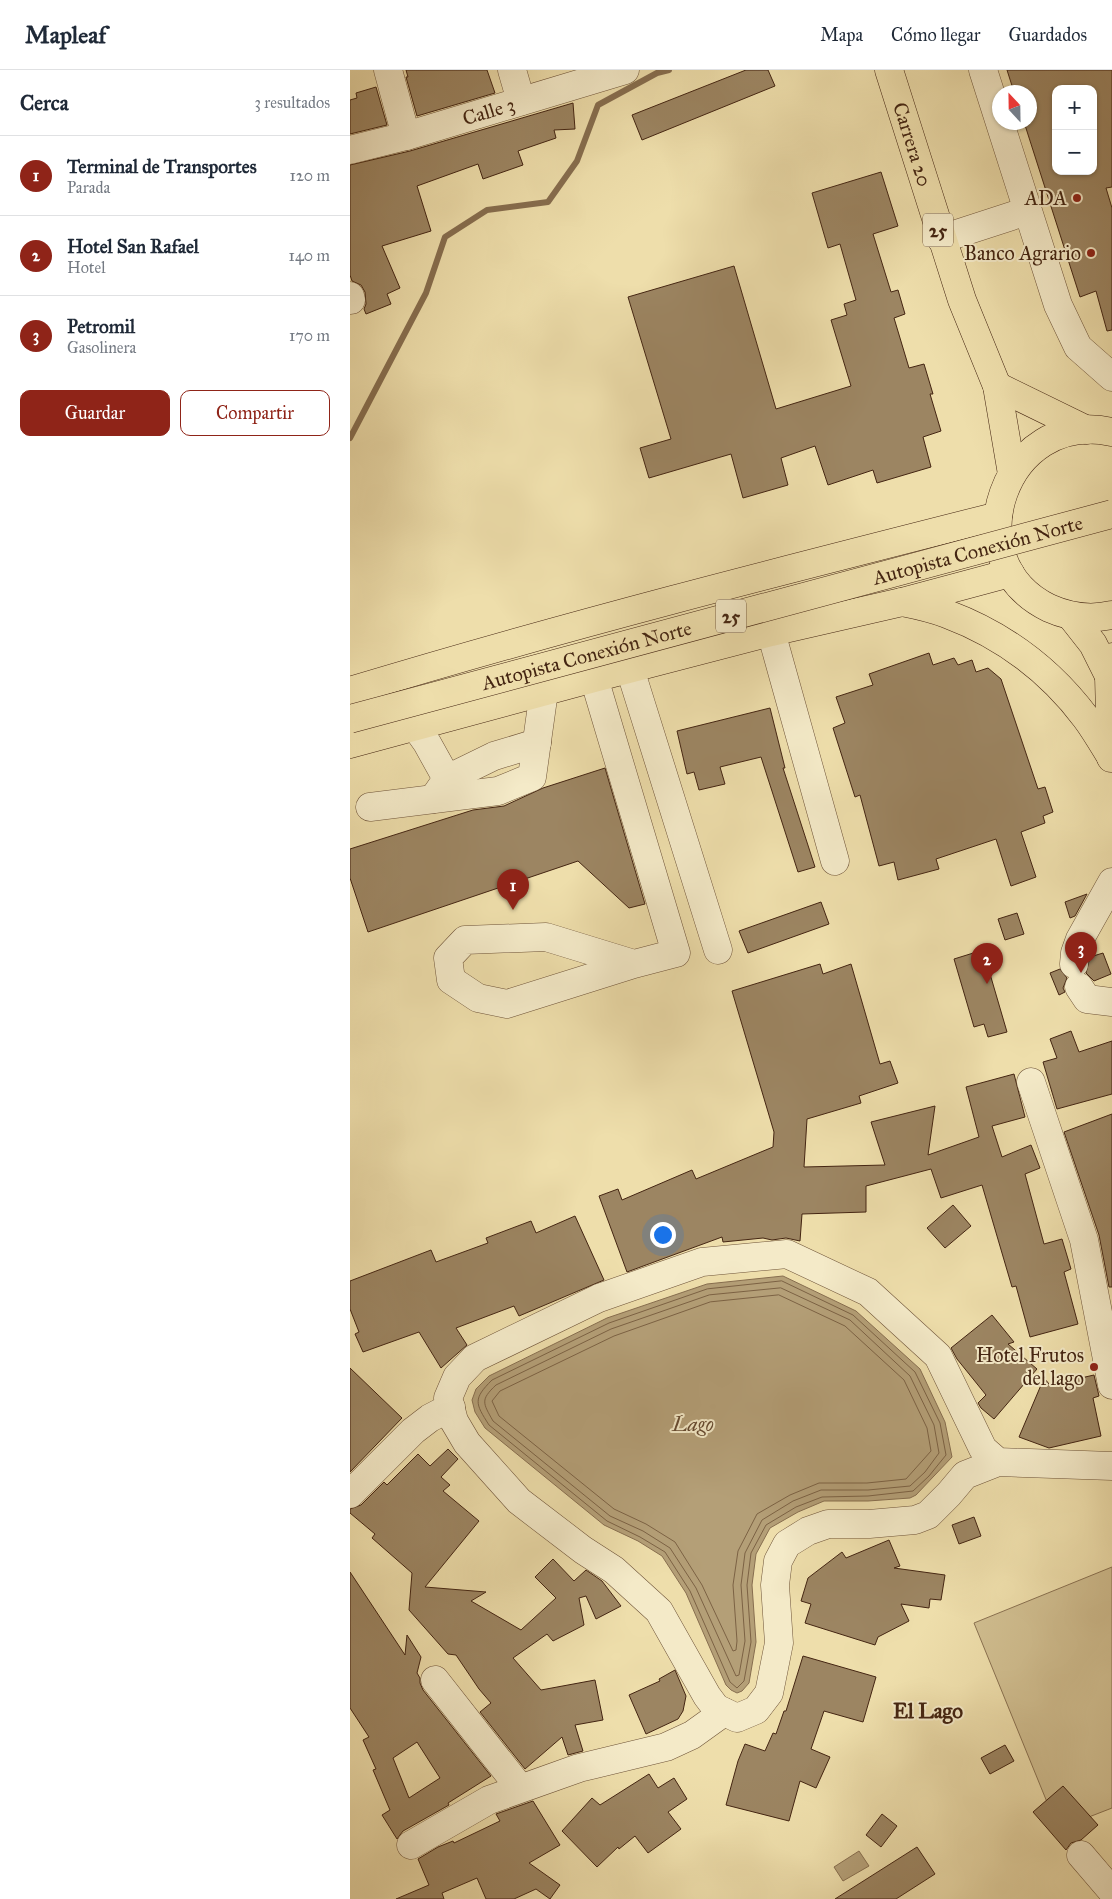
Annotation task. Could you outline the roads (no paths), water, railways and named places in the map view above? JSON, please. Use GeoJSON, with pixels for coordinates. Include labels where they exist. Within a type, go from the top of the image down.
{"type":"FeatureCollection","features":[{"type":"Feature","properties":{"kind":"main road","name":"Carrera 20"},"geometry":{"type":"LineString","coordinates":[[889,70],[941,239],[962,300],[997,386],[1012,474]]}},
{"type":"Feature","properties":{"kind":"main road"},"geometry":{"type":"LineString","coordinates":[[997,386],[1100,431]]}},
{"type":"Feature","properties":{"kind":"main road"},"geometry":{"type":"LineString","coordinates":[[1100,431],[1065,434],[1044,443],[1020,462],[1004,487],[998,516],[998,536],[1002,555],[1010,573],[1030,596],[1043,605],[1071,616],[1096,618],[1112,615]]}},
{"type":"Feature","properties":{"kind":"main road","name":"Autopista Conexión Norte"},"geometry":{"type":"LineString","coordinates":[[350,719],[1112,514]]}},
{"type":"Feature","properties":{"kind":"main road"},"geometry":{"type":"LineString","coordinates":[[350,691],[436,665],[716,587],[998,516]]}},
{"type":"Feature","properties":{"kind":"main road"},"geometry":{"type":"LineString","coordinates":[[350,744],[630,668],[771,632],[902,602],[1010,573]]}},
{"type":"Feature","properties":{"kind":"main road"},"geometry":{"type":"LineString","coordinates":[[902,602],[945,613],[986,631],[1024,655],[1058,684],[1087,719],[1111,760]]}},
{"type":"Feature","properties":{"kind":"main road"},"geometry":{"type":"LineString","coordinates":[[1071,616],[1111,666],[1111,760]]}},
{"type":"Feature","properties":{"kind":"street"},"geometry":{"type":"LineString","coordinates":[[388,70],[406,136]]}},
{"type":"Feature","properties":{"kind":"street"},"geometry":{"type":"LineString","coordinates":[[512,70],[521,102]]}},
{"type":"Feature","properties":{"kind":"street","name":"Calle 3"},"geometry":{"type":"LineString","coordinates":[[350,150],[406,136],[625,70]]}},
{"type":"Feature","properties":{"kind":"street"},"geometry":{"type":"LineString","coordinates":[[983,70],[1058,305],[1078,347],[1112,377]]}},
{"type":"Feature","properties":{"kind":"street"},"geometry":{"type":"LineString","coordinates":[[941,239],[1027,211]]}},
{"type":"Feature","properties":{"kind":"street"},"geometry":{"type":"LineString","coordinates":[[771,632],[835,861]]}},
{"type":"Feature","properties":{"kind":"street"},"geometry":{"type":"LineString","coordinates":[[630,668],[718,950]]}},
{"type":"Feature","properties":{"kind":"street"},"geometry":{"type":"LineString","coordinates":[[594,678],[676,952],[507,1004],[478,998],[451,980],[448,958],[465,940],[546,937],[634,964]]}},
{"type":"Feature","properties":{"kind":"street"},"geometry":{"type":"LineString","coordinates":[[370,807],[440,789],[498,791],[532,777],[544,691]]}},
{"type":"Feature","properties":{"kind":"street"},"geometry":{"type":"LineString","coordinates":[[415,726],[427,743],[440,789]]}},
{"type":"Feature","properties":{"kind":"street"},"geometry":{"type":"LineString","coordinates":[[1112,882],[1080,939],[1075,952],[1077,975],[1087,999],[1112,1002]]}},
{"type":"Feature","properties":{"kind":"street"},"geometry":{"type":"LineString","coordinates":[[1031,1082],[1084,1240],[1112,1385]]}},
{"type":"Feature","properties":{"kind":"street"},"geometry":{"type":"LineString","coordinates":[[998,1462],[983,1449],[938,1356],[868,1292],[787,1254],[702,1262],[599,1298],[475,1358],[457,1377],[448,1398],[454,1421],[467,1443],[520,1502],[583,1550],[614,1570],[659,1611],[707,1696],[716,1708],[737,1718],[756,1710],[770,1693],[779,1643],[775,1585],[778,1561],[787,1544],[808,1531],[828,1524],[869,1524],[915,1520],[928,1515],[965,1475],[998,1462],[1112,1466]]}},
{"type":"Feature","properties":{"kind":"street"},"geometry":{"type":"LineString","coordinates":[[350,1494],[413,1431],[430,1418],[451,1407]]}},
{"type":"Feature","properties":{"kind":"street"},"geometry":{"type":"LineString","coordinates":[[435,1680],[520,1788]]}},
{"type":"Feature","properties":{"kind":"street"},"geometry":{"type":"LineString","coordinates":[[411,1845],[489,1800],[579,1768],[666,1747],[692,1735],[724,1712]]}},
{"type":"Feature","properties":{"kind":"street"},"geometry":{"type":"LineString","coordinates":[[1081,1855],[1107,1893]]}},
{"type":"Feature","properties":{"kind":"water","name":"Lago"},"geometry":{"type":"Polygon","coordinates":[[[783,1276],[856,1311],[920,1369],[945,1422],[952,1457],[916,1495],[910,1498],[868,1501],[824,1501],[798,1512],[770,1528],[756,1554],[752,1585],[756,1642],[749,1683],[742,1691],[737,1693],[726,1685],[686,1593],[662,1556],[638,1541],[604,1525],[485,1428],[475,1412],[472,1400],[476,1389],[489,1376],[607,1318],[707,1284],[783,1276]]]}},
{"type":"Feature","properties":{"kind":"water"},"geometry":{"type":"Polygon","coordinates":[[[859,1851],[869,1866],[843,1881],[834,1867],[859,1851]]]}},
{"type":"Feature","properties":{"kind":"waterway"},"geometry":{"type":"LineString","coordinates":[[350,438],[426,293],[445,237],[487,210],[548,202],[577,161],[598,105],[657,73],[669,70]]}},
{"type":"Feature","properties":{"kind":"place","name":"ADA"},"geometry":{"type":"Point","coordinates":[1077,198]}},
{"type":"Feature","properties":{"kind":"place","name":"Banco Agrario"},"geometry":{"type":"Point","coordinates":[1091,253]}},
{"type":"Feature","properties":{"kind":"place","name":"Terminal de Transportes"},"geometry":{"type":"Point","coordinates":[513,910]}},
{"type":"Feature","properties":{"kind":"place","name":"Petromil"},"geometry":{"type":"Point","coordinates":[1081,973]}},
{"type":"Feature","properties":{"kind":"place","name":"Hotel San Rafael"},"geometry":{"type":"Point","coordinates":[987,984]}},
{"type":"Feature","properties":{"kind":"place","name":"Hotel Frutos del lago"},"geometry":{"type":"Point","coordinates":[1094,1367]}},
{"type":"Feature","properties":{"kind":"district","name":"El Lago"},"geometry":{"type":"Point","coordinates":[928,1711]}}]}
